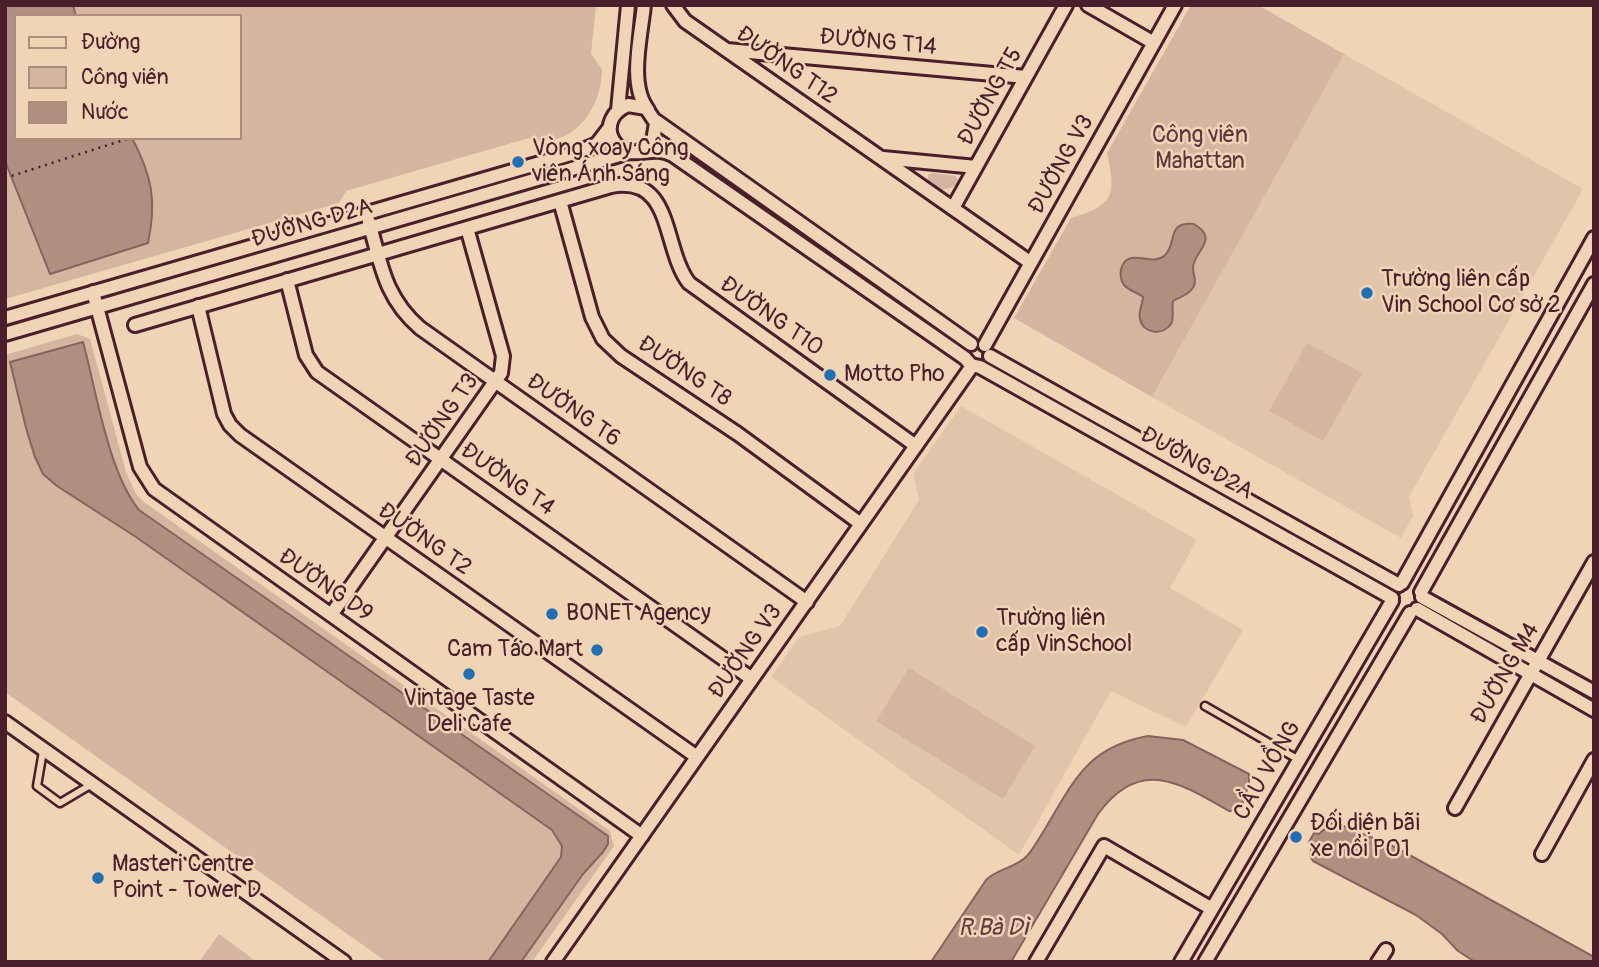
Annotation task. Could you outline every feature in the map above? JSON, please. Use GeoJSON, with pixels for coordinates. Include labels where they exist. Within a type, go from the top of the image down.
{"type":"FeatureCollection","features":[{"type":"Feature","properties":{"kind":"street"},"geometry":{"type":"LineString","coordinates":[[618,110],[628,5]]}},
{"type":"Feature","properties":{"kind":"street"},"geometry":{"type":"LineString","coordinates":[[644,5],[637,85],[641,99],[652,116],[656,131],[653,141],[636,151],[616,145],[611,136],[611,120],[618,110],[635,105],[652,116],[971,344]]}},
{"type":"Feature","properties":{"kind":"street","name":"ĐƯỜNG T12"},"geometry":{"type":"LineString","coordinates":[[673,5],[685,21],[1031,263]]}},
{"type":"Feature","properties":{"kind":"street","name":"ĐƯỜNG T5"},"geometry":{"type":"LineString","coordinates":[[953,208],[1066,5]]}},
{"type":"Feature","properties":{"kind":"street"},"geometry":{"type":"LineString","coordinates":[[1088,5],[1154,43]]}},
{"type":"Feature","properties":{"kind":"street","name":"ĐƯỜNG V3"},"geometry":{"type":"LineString","coordinates":[[988,350],[1031,263],[1175,5]]}},
{"type":"Feature","properties":{"kind":"street","name":"ĐƯỜNG T14"},"geometry":{"type":"LineString","coordinates":[[727,50],[1026,77]]}},
{"type":"Feature","properties":{"kind":"street","name":"ĐƯỜNG D2A"},"geometry":{"type":"LineString","coordinates":[[5,318],[591,148],[602,140],[610,127]]}},
{"type":"Feature","properties":{"kind":"street","name":"ĐƯỜNG D2A"},"geometry":{"type":"LineString","coordinates":[[5,334],[636,151],[655,149],[676,156],[972,364],[1392,600]]}},
{"type":"Feature","properties":{"kind":"street","name":"ĐƯỜNG T12"},"geometry":{"type":"LineString","coordinates":[[879,157],[976,167]]}},
{"type":"Feature","properties":{"kind":"street","name":"ĐƯỜNG T10"},"geometry":{"type":"LineString","coordinates":[[560,201],[620,184],[645,189],[661,208],[676,262],[689,283],[916,446]]}},
{"type":"Feature","properties":{"kind":"street"},"geometry":{"type":"LineString","coordinates":[[135,325],[560,201]]}},
{"type":"Feature","properties":{"kind":"street","name":"ĐƯỜNG T8"},"geometry":{"type":"LineString","coordinates":[[560,201],[592,317],[603,339],[621,356],[738,434],[861,524]]}},
{"type":"Feature","properties":{"kind":"street","name":"ĐƯỜNG T6"},"geometry":{"type":"LineString","coordinates":[[367,214],[390,292],[403,312],[420,328],[807,602]]}},
{"type":"Feature","properties":{"kind":"street","name":"ĐƯỜNG T3"},"geometry":{"type":"LineString","coordinates":[[331,615],[496,382],[503,366],[503,356],[467,228]]}},
{"type":"Feature","properties":{"kind":"street"},"geometry":{"type":"LineString","coordinates":[[1594,238],[1401,584],[1394,589],[1392,600],[1398,610],[1413,611],[1594,710]]}},
{"type":"Feature","properties":{"kind":"street","name":"ĐƯỜNG T4"},"geometry":{"type":"LineString","coordinates":[[287,280],[306,355],[312,367],[752,679]]}},
{"type":"Feature","properties":{"kind":"street"},"geometry":{"type":"LineString","coordinates":[[1413,611],[1594,284]]}},
{"type":"Feature","properties":{"kind":"street","name":"ĐƯỜNG D9"},"geometry":{"type":"LineString","coordinates":[[93,292],[141,467],[148,482],[161,496],[642,836]]}},
{"type":"Feature","properties":{"kind":"street","name":"ĐƯỜNG T2"},"geometry":{"type":"LineString","coordinates":[[198,306],[224,414],[240,435],[697,757]]}},
{"type":"Feature","properties":{"kind":"street"},"geometry":{"type":"LineString","coordinates":[[979,342],[988,350],[987,363],[972,364],[966,350],[971,344],[979,342]]}},
{"type":"Feature","properties":{"kind":"street","name":"ĐƯỜNG D2A"},"geometry":{"type":"LineString","coordinates":[[988,350],[1401,584]]}},
{"type":"Feature","properties":{"kind":"street","name":"ĐƯỜNG V3"},"geometry":{"type":"LineString","coordinates":[[553,962],[972,364]]}},
{"type":"Feature","properties":{"kind":"street","name":"ĐƯỜNG M4"},"geometry":{"type":"LineString","coordinates":[[1455,808],[1594,562]]}},
{"type":"Feature","properties":{"kind":"street"},"geometry":{"type":"LineString","coordinates":[[1401,584],[1415,584],[1422,594],[1594,692]]}},
{"type":"Feature","properties":{"kind":"street","name":"CẦU VỒNG"},"geometry":{"type":"LineString","coordinates":[[1181,962],[1392,600]]}},
{"type":"Feature","properties":{"kind":"street","name":"CẦU VỒNG"},"geometry":{"type":"LineString","coordinates":[[1205,962],[1413,611]]}},
{"type":"Feature","properties":{"kind":"street"},"geometry":{"type":"LineString","coordinates":[[5,722],[344,962]]}},
{"type":"Feature","properties":{"kind":"street"},"geometry":{"type":"LineString","coordinates":[[1542,854],[1594,760]]}},
{"type":"Feature","properties":{"kind":"street"},"geometry":{"type":"LineString","coordinates":[[1036,962],[1104,846],[1212,909]]}},
{"type":"Feature","properties":{"kind":"street"},"geometry":{"type":"LineString","coordinates":[[1378,962],[1385,950]]}},
{"type":"Feature","properties":{"kind":"lane"},"geometry":{"type":"LineString","coordinates":[[1205,706],[1299,761]]}},
{"type":"Feature","properties":{"kind":"lane"},"geometry":{"type":"LineString","coordinates":[[43,749],[37,786],[60,803],[93,784]]}},
{"type":"Feature","properties":{"kind":"path"},"geometry":{"type":"LineString","coordinates":[[5,178],[124,140]]}},
{"type":"Feature","properties":{"kind":"shaded area","name":"Trường liên cấp Vin School Cơ sở 2"},"geometry":{"type":"Polygon","coordinates":[[[1344,54],[1583,189],[1409,497],[1413,516],[1401,538],[1152,397],[1344,54]]]}},
{"type":"Feature","properties":{"kind":"shaded area","name":"Trường liên cấp VinSchool"},"geometry":{"type":"Polygon","coordinates":[[[961,406],[1197,540],[1170,588],[1243,630],[1186,727],[1111,691],[1019,855],[771,677],[799,637],[840,626],[919,500],[913,474],[961,406]]]}},
{"type":"Feature","properties":{"kind":"green space"},"geometry":{"type":"Polygon","coordinates":[[[5,5],[596,5],[591,54],[602,69],[601,84],[591,111],[571,132],[559,138],[545,140],[529,138],[346,191],[339,203],[5,299],[5,5]]]}},
{"type":"Feature","properties":{"kind":"green space","name":"Công viên Mahattan"},"geometry":{"type":"Polygon","coordinates":[[[1191,5],[1258,5],[1344,54],[1152,397],[1014,318],[1071,218],[1096,208],[1109,196],[1111,179],[1107,153],[1191,5]]]}},
{"type":"Feature","properties":{"kind":"green space"},"geometry":{"type":"Polygon","coordinates":[[[933,173],[956,176],[958,181],[953,187],[942,190],[928,181],[928,175],[933,173]]]}},
{"type":"Feature","properties":{"kind":"green space"},"geometry":{"type":"Polygon","coordinates":[[[77,334],[90,339],[126,472],[136,494],[144,502],[610,831],[614,846],[532,962],[387,962],[5,692],[5,355],[77,334]]]}},
{"type":"Feature","properties":{"kind":"green space"},"geometry":{"type":"Polygon","coordinates":[[[1307,343],[1362,373],[1323,441],[1269,411],[1307,343]]]}},
{"type":"Feature","properties":{"kind":"green space"},"geometry":{"type":"Polygon","coordinates":[[[909,668],[1035,746],[1003,799],[876,721],[909,668]]]}},
{"type":"Feature","properties":{"kind":"green space"},"geometry":{"type":"Polygon","coordinates":[[[219,934],[257,962],[199,962],[219,934]]]}},
{"type":"Feature","properties":{"kind":"water"},"geometry":{"type":"Polygon","coordinates":[[[5,5],[73,5],[75,14],[14,14],[14,140],[133,140],[151,189],[152,214],[148,243],[50,274],[5,161],[5,5]]]}},
{"type":"Feature","properties":{"kind":"water"},"geometry":{"type":"Polygon","coordinates":[[[1185,224],[1194,224],[1202,230],[1206,240],[1194,262],[1194,286],[1188,293],[1173,301],[1171,324],[1154,332],[1142,324],[1140,313],[1143,297],[1124,285],[1121,269],[1129,259],[1159,259],[1164,256],[1171,246],[1175,230],[1185,224]]]}},
{"type":"Feature","properties":{"kind":"water"},"geometry":{"type":"Polygon","coordinates":[[[83,342],[111,453],[128,494],[139,510],[608,836],[608,844],[603,852],[583,874],[521,962],[488,962],[561,857],[562,846],[552,830],[43,474],[26,428],[10,362],[83,342]]]}},
{"type":"Feature","properties":{"kind":"water","name":"R.Bà Dì"},"geometry":{"type":"Polygon","coordinates":[[[1148,736],[1183,740],[1249,774],[1249,787],[1246,791],[1248,794],[1242,804],[1238,803],[1235,811],[1229,811],[1177,784],[1161,780],[1145,780],[1129,785],[1114,796],[1098,814],[1011,962],[931,962],[986,880],[1023,860],[1030,853],[1084,769],[1110,748],[1148,736]]]}},
{"type":"Feature","properties":{"kind":"water"},"geometry":{"type":"Polygon","coordinates":[[[1331,823],[1395,847],[1594,957],[1594,962],[1475,962],[1416,915],[1313,861],[1310,856],[1312,846],[1309,842],[1314,833],[1319,834],[1331,823]]]}},
{"type":"Feature","properties":{"kind":"place","name":"Vòng xoay Công viên Ánh Sáng"},"geometry":{"type":"Point","coordinates":[518,162]}},
{"type":"Feature","properties":{"kind":"place","name":"Trường liên cấp Vin School Cơ sở 2"},"geometry":{"type":"Point","coordinates":[1367,293]}},
{"type":"Feature","properties":{"kind":"place","name":"Motto Pho"},"geometry":{"type":"Point","coordinates":[830,375]}},
{"type":"Feature","properties":{"kind":"place","name":"BONET Agency"},"geometry":{"type":"Point","coordinates":[552,614]}},
{"type":"Feature","properties":{"kind":"place","name":"Trường liên cấp VinSchool"},"geometry":{"type":"Point","coordinates":[982,632]}},
{"type":"Feature","properties":{"kind":"place","name":"Cam Táo Mart"},"geometry":{"type":"Point","coordinates":[597,650]}},
{"type":"Feature","properties":{"kind":"place","name":"Vintage Taste Deli Cafe"},"geometry":{"type":"Point","coordinates":[469,674]}},
{"type":"Feature","properties":{"kind":"place","name":"Đối diện bãi xe nổi P01"},"geometry":{"type":"Point","coordinates":[1296,837]}},
{"type":"Feature","properties":{"kind":"place","name":"Masteri Centre Point - Tower D"},"geometry":{"type":"Point","coordinates":[98,878]}}]}
